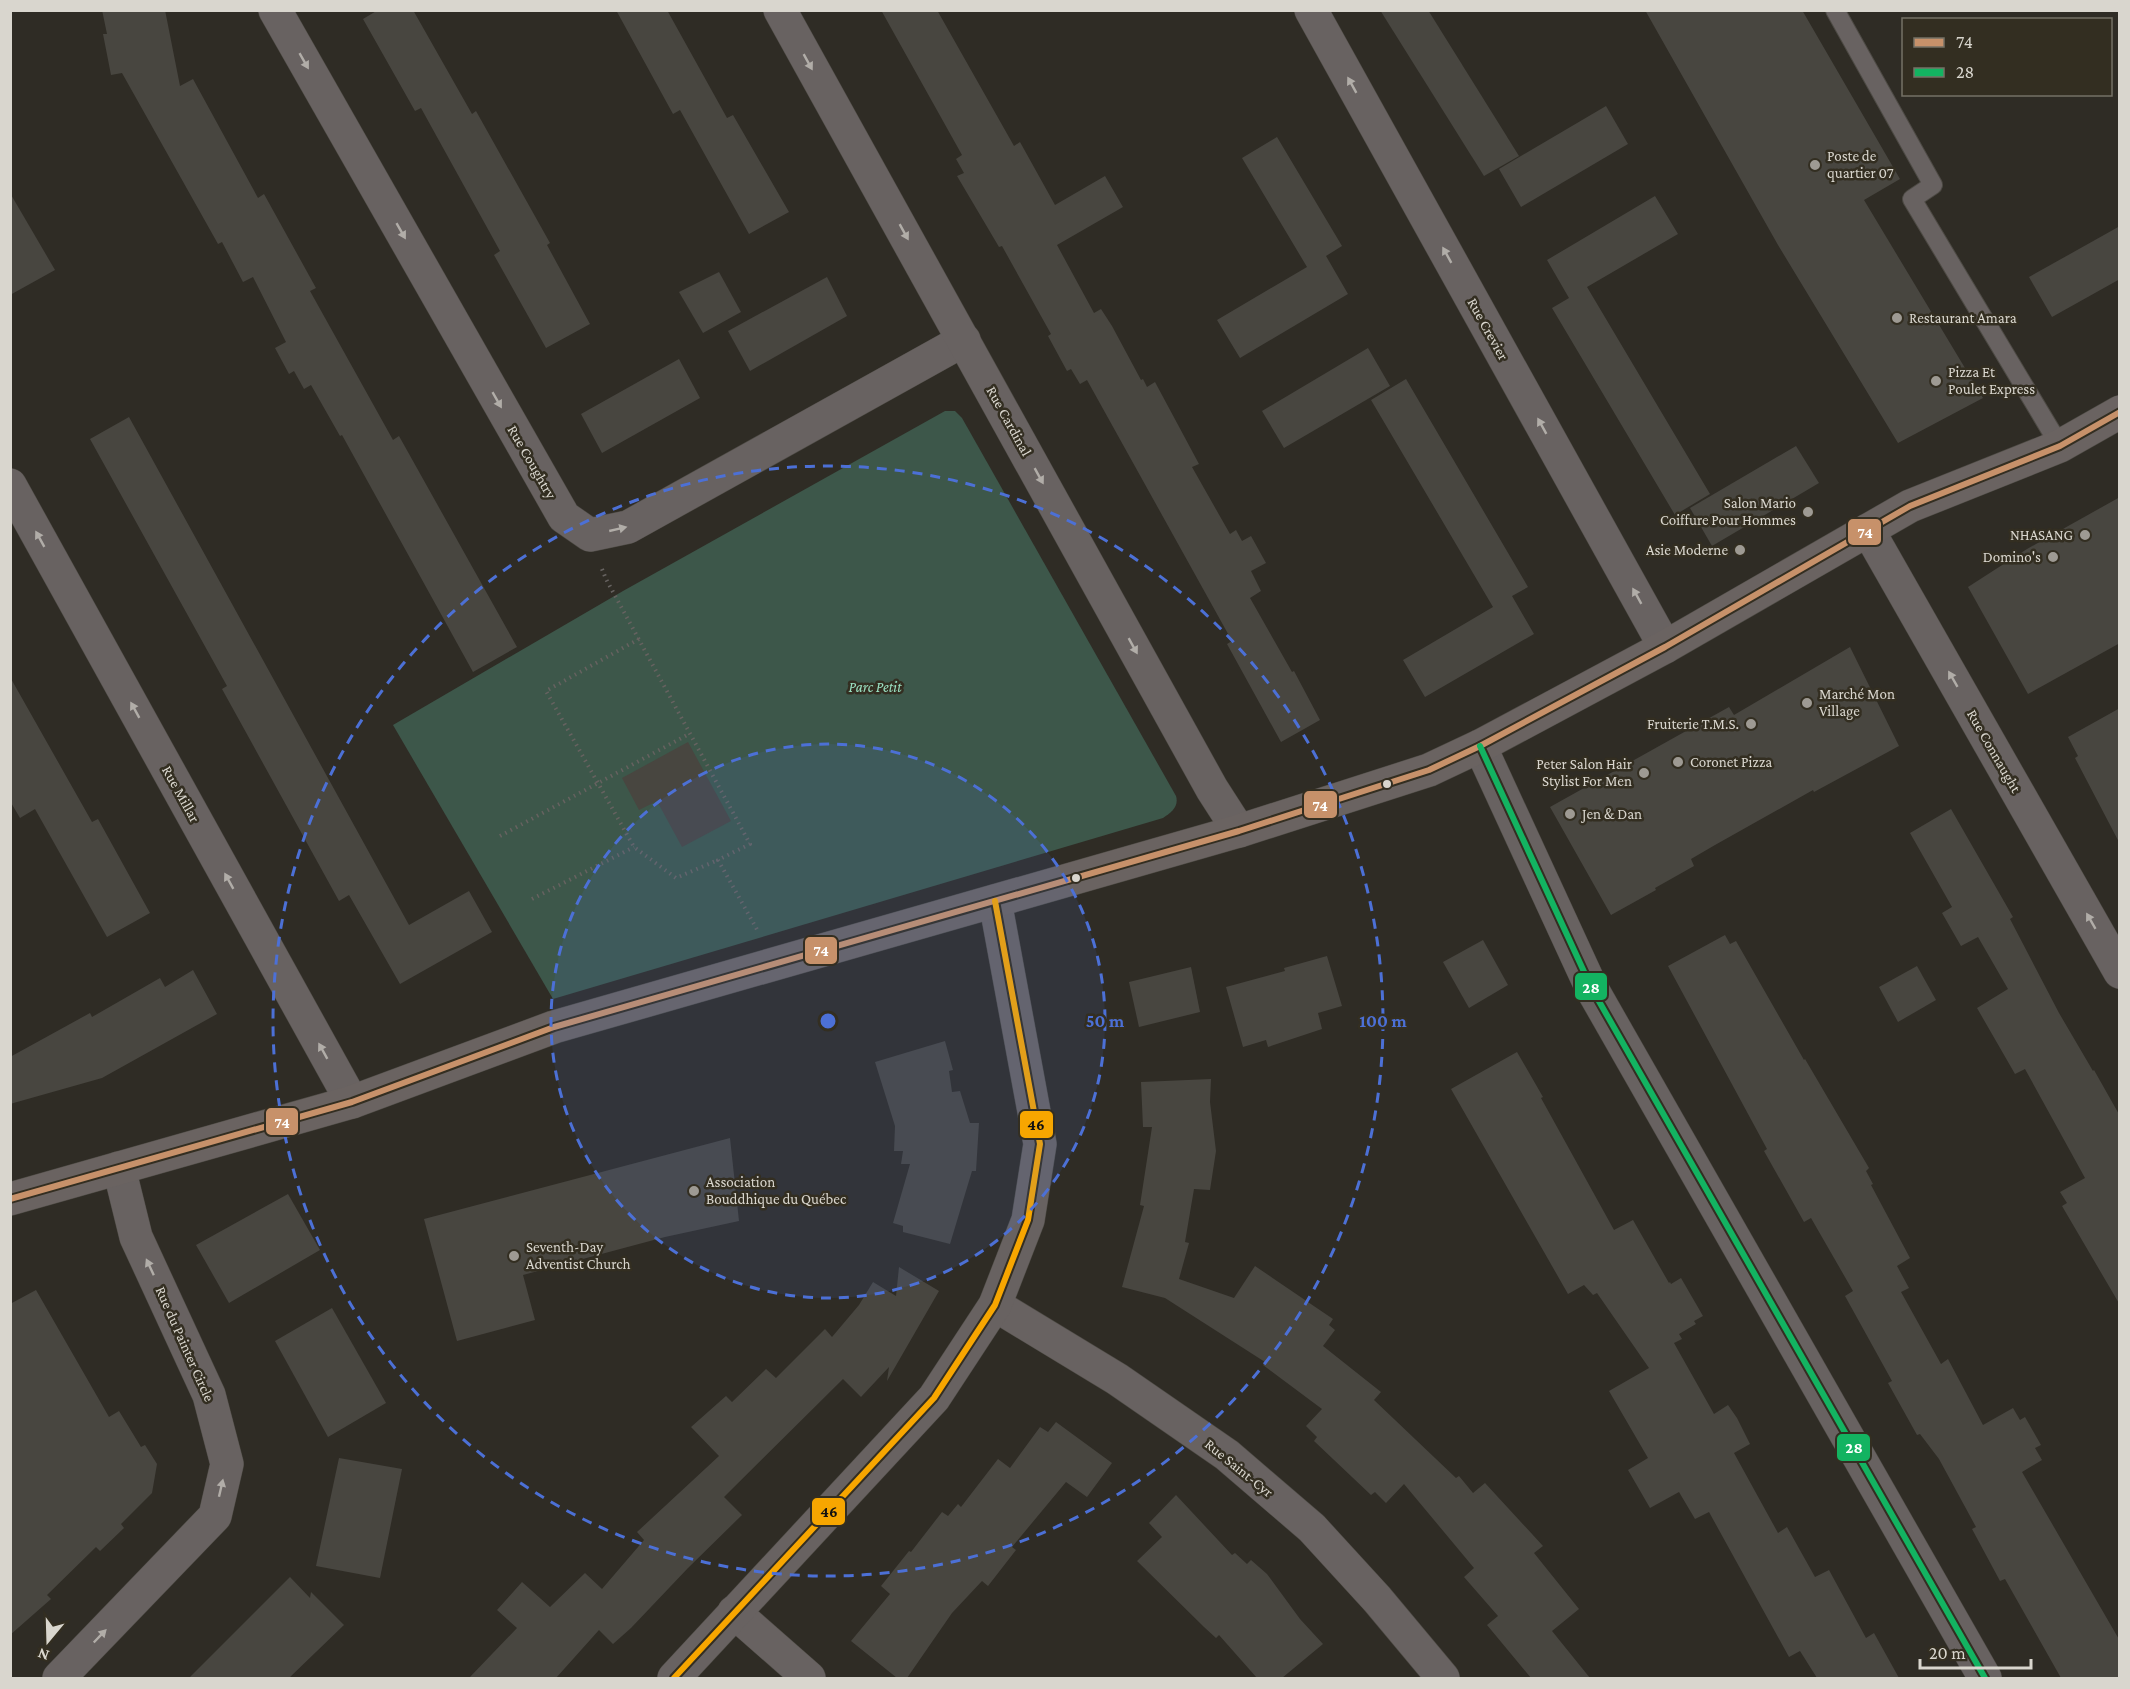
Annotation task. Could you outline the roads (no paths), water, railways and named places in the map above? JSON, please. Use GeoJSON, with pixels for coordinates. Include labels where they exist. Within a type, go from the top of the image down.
{"type":"FeatureCollection","features":[{"type":"Feature","properties":{"kind":"street","name":"Rue Coughtry"},"geometry":{"type":"LineString","coordinates":[[275,10],[564,517],[590,535],[628,527],[964,340]]}},
{"type":"Feature","properties":{"kind":"street","name":"Rue Cardinal"},"geometry":{"type":"LineString","coordinates":[[780,10],[1212,789],[1239,831]]}},
{"type":"Feature","properties":{"kind":"street","name":"Rue Crevier"},"geometry":{"type":"LineString","coordinates":[[1311,10],[1665,647]]}},
{"type":"Feature","properties":{"kind":"street"},"geometry":{"type":"LineString","coordinates":[[10,1199],[352,1102],[554,1027],[1239,831],[1429,770],[1480,746],[1665,647],[1910,506],[2060,446],[2120,412]]}},
{"type":"Feature","properties":{"kind":"street","name":"Rue Millar"},"geometry":{"type":"LineString","coordinates":[[10,485],[352,1102]]}},
{"type":"Feature","properties":{"kind":"street","name":"Rue Connaught"},"geometry":{"type":"LineString","coordinates":[[1868,530],[2120,972]]}},
{"type":"Feature","properties":{"kind":"street"},"geometry":{"type":"LineString","coordinates":[[1480,746],[1592,989],[1985,1678]]}},
{"type":"Feature","properties":{"kind":"street"},"geometry":{"type":"LineString","coordinates":[[674,1678],[934,1398],[995,1305],[1028,1220],[1040,1144],[995,901]]}},
{"type":"Feature","properties":{"kind":"street","name":"Rue du Painter Circle"},"geometry":{"type":"LineString","coordinates":[[59,1678],[214,1516],[227,1464],[209,1395],[136,1237],[119,1168]]}},
{"type":"Feature","properties":{"kind":"street","name":"Rue Saint-Cyr"},"geometry":{"type":"LineString","coordinates":[[995,1305],[1117,1379],[1227,1455],[1312,1528],[1377,1599],[1443,1678]]}},
{"type":"Feature","properties":{"kind":"street"},"geometry":{"type":"LineString","coordinates":[[734,1612],[809,1678]]}},
{"type":"Feature","properties":{"kind":"lane"},"geometry":{"type":"LineString","coordinates":[[1835,10],[1933,185],[1912,199],[2060,446]]}},
{"type":"Feature","properties":{"kind":"place","name":"Poste de quartier 07"},"geometry":{"type":"Point","coordinates":[1815,165]}},
{"type":"Feature","properties":{"kind":"place","name":"Restaurant Amara"},"geometry":{"type":"Point","coordinates":[1897,318]}},
{"type":"Feature","properties":{"kind":"place","name":"Pizza Et Poulet Express"},"geometry":{"type":"Point","coordinates":[1936,381]}},
{"type":"Feature","properties":{"kind":"place","name":"Salon Mario Coiffure Pour Hommes"},"geometry":{"type":"Point","coordinates":[1808,512]}},
{"type":"Feature","properties":{"kind":"place","name":"NHASANG"},"geometry":{"type":"Point","coordinates":[2085,535]}},
{"type":"Feature","properties":{"kind":"place","name":"Asie Moderne"},"geometry":{"type":"Point","coordinates":[1740,550]}},
{"type":"Feature","properties":{"kind":"place","name":"Domino's"},"geometry":{"type":"Point","coordinates":[2053,557]}},
{"type":"Feature","properties":{"kind":"place","name":"Marché Mon Village"},"geometry":{"type":"Point","coordinates":[1807,703]}},
{"type":"Feature","properties":{"kind":"place","name":"Fruiterie T.M.S."},"geometry":{"type":"Point","coordinates":[1751,724]}},
{"type":"Feature","properties":{"kind":"place","name":"Coronet Pizza"},"geometry":{"type":"Point","coordinates":[1678,762]}},
{"type":"Feature","properties":{"kind":"place","name":"Peter Salon Hair Stylist For Men"},"geometry":{"type":"Point","coordinates":[1644,773]}},
{"type":"Feature","properties":{"kind":"place","name":"Jen & Dan"},"geometry":{"type":"Point","coordinates":[1570,814]}},
{"type":"Feature","properties":{"kind":"place","name":"Association Bouddhique du Québec"},"geometry":{"type":"Point","coordinates":[694,1191]}},
{"type":"Feature","properties":{"kind":"place","name":"Seventh-Day Adventist Church"},"geometry":{"type":"Point","coordinates":[514,1256]}},
{"type":"Feature","properties":{"kind":"park label","name":"Parc Petit"},"geometry":{"type":"Point","coordinates":[875,687]}}]}
